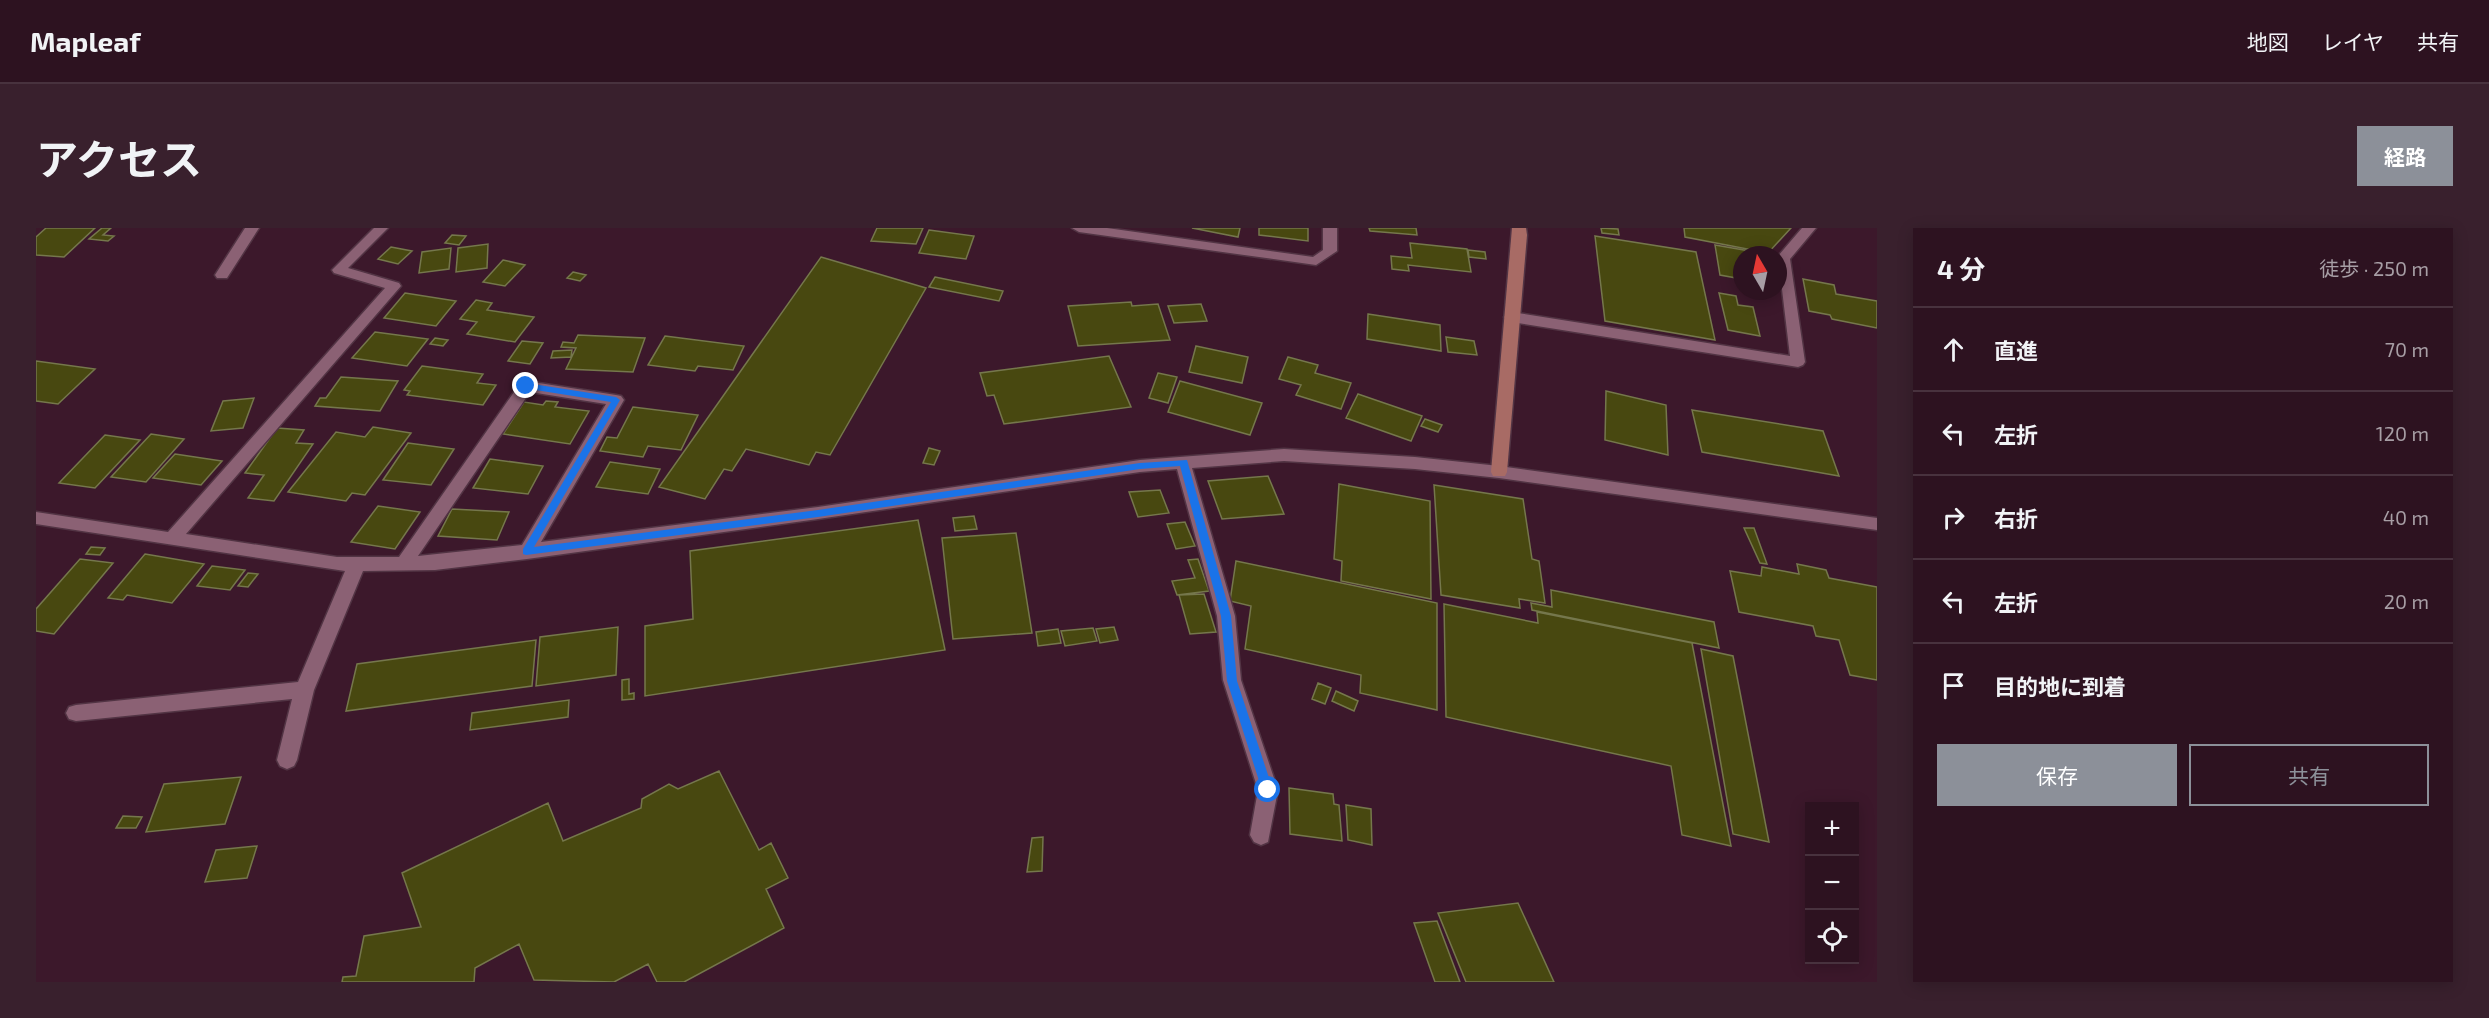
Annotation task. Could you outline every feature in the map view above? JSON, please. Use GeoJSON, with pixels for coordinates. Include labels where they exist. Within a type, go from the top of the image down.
{"type":"FeatureCollection","features":[{"type":"Feature","properties":{"kind":"street"},"geometry":{"type":"LineString","coordinates":[[222,275],[252,228]]}},
{"type":"Feature","properties":{"kind":"street"},"geometry":{"type":"LineString","coordinates":[[172,539],[394,286],[339,270],[381,228]]}},
{"type":"Feature","properties":{"kind":"street"},"geometry":{"type":"LineString","coordinates":[[1079,228],[1316,261],[1330,251],[1329,228]]}},
{"type":"Feature","properties":{"kind":"street"},"geometry":{"type":"LineString","coordinates":[[1499,472],[1519,228]]}},
{"type":"Feature","properties":{"kind":"street"},"geometry":{"type":"LineString","coordinates":[[1511,317],[1798,363],[1782,259],[1809,228]]}},
{"type":"Feature","properties":{"kind":"street"},"geometry":{"type":"LineString","coordinates":[[403,564],[526,386],[616,400],[526,552]]}},
{"type":"Feature","properties":{"kind":"street"},"geometry":{"type":"LineString","coordinates":[[36,518],[337,564],[435,563],[818,513],[1140,466],[1284,455],[1415,463],[1499,472],[1877,524]]}},
{"type":"Feature","properties":{"kind":"street"},"geometry":{"type":"LineString","coordinates":[[1184,463],[1226,616],[1232,681],[1268,790],[1261,835]]}},
{"type":"Feature","properties":{"kind":"street"},"geometry":{"type":"LineString","coordinates":[[287,760],[304,690],[357,564]]}},
{"type":"Feature","properties":{"kind":"street"},"geometry":{"type":"LineString","coordinates":[[76,713],[304,690]]}},
{"type":"Feature","properties":{"kind":"building"},"geometry":{"type":"Polygon","coordinates":[[[46,228],[95,228],[64,257],[36,255],[36,237],[46,228]]]}},
{"type":"Feature","properties":{"kind":"building"},"geometry":{"type":"Polygon","coordinates":[[[102,228],[111,228],[103,235],[114,236],[108,241],[89,239],[102,228]]]}},
{"type":"Feature","properties":{"kind":"building"},"geometry":{"type":"Polygon","coordinates":[[[877,228],[923,228],[916,244],[871,241],[877,228]]]}},
{"type":"Feature","properties":{"kind":"building"},"geometry":{"type":"Polygon","coordinates":[[[1192,228],[1240,228],[1238,237],[1192,228]]]}},
{"type":"Feature","properties":{"kind":"building"},"geometry":{"type":"Polygon","coordinates":[[[1259,228],[1308,228],[1308,241],[1259,235],[1259,228]]]}},
{"type":"Feature","properties":{"kind":"building"},"geometry":{"type":"Polygon","coordinates":[[[1369,228],[1416,228],[1417,235],[1370,231],[1369,228]]]}},
{"type":"Feature","properties":{"kind":"building"},"geometry":{"type":"Polygon","coordinates":[[[1601,228],[1618,229],[1619,235],[1602,233],[1601,228]]]}},
{"type":"Feature","properties":{"kind":"building"},"geometry":{"type":"Polygon","coordinates":[[[1684,228],[1791,228],[1774,246],[1733,246],[1685,237],[1684,228]]]}},
{"type":"Feature","properties":{"kind":"building"},"geometry":{"type":"Polygon","coordinates":[[[929,230],[974,236],[966,259],[919,253],[929,230]]]}},
{"type":"Feature","properties":{"kind":"building"},"geometry":{"type":"Polygon","coordinates":[[[452,235],[466,236],[459,245],[445,243],[452,235]]]}},
{"type":"Feature","properties":{"kind":"building"},"geometry":{"type":"Polygon","coordinates":[[[1595,236],[1696,252],[1715,340],[1605,321],[1595,236]]]}},
{"type":"Feature","properties":{"kind":"building"},"geometry":{"type":"Polygon","coordinates":[[[1410,243],[1467,249],[1471,272],[1408,265],[1409,271],[1392,269],[1391,256],[1412,258],[1410,243]]]}},
{"type":"Feature","properties":{"kind":"building"},"geometry":{"type":"Polygon","coordinates":[[[488,244],[487,268],[456,272],[458,248],[488,244]]]}},
{"type":"Feature","properties":{"kind":"building"},"geometry":{"type":"Polygon","coordinates":[[[1715,245],[1733,248],[1733,277],[1720,275],[1715,245]]]}},
{"type":"Feature","properties":{"kind":"building"},"geometry":{"type":"Polygon","coordinates":[[[391,247],[412,251],[398,264],[378,259],[391,247]]]}},
{"type":"Feature","properties":{"kind":"building"},"geometry":{"type":"Polygon","coordinates":[[[451,248],[449,269],[419,273],[422,252],[451,248]]]}},
{"type":"Feature","properties":{"kind":"building"},"geometry":{"type":"Polygon","coordinates":[[[1468,250],[1485,252],[1486,259],[1469,257],[1468,250]]]}},
{"type":"Feature","properties":{"kind":"building"},"geometry":{"type":"Polygon","coordinates":[[[821,257],[926,288],[830,455],[816,452],[809,465],[746,449],[732,471],[724,469],[705,499],[659,487],[821,257]]]}},
{"type":"Feature","properties":{"kind":"building"},"geometry":{"type":"Polygon","coordinates":[[[503,260],[525,265],[505,286],[483,282],[503,260]]]}},
{"type":"Feature","properties":{"kind":"building"},"geometry":{"type":"Polygon","coordinates":[[[573,272],[586,275],[580,281],[567,278],[573,272]]]}},
{"type":"Feature","properties":{"kind":"building"},"geometry":{"type":"Polygon","coordinates":[[[935,277],[1003,291],[999,301],[929,287],[935,277]]]}},
{"type":"Feature","properties":{"kind":"building"},"geometry":{"type":"Polygon","coordinates":[[[1803,279],[1834,285],[1836,294],[1877,301],[1877,328],[1832,319],[1830,315],[1809,311],[1803,279]]]}},
{"type":"Feature","properties":{"kind":"building"},"geometry":{"type":"Polygon","coordinates":[[[405,293],[456,301],[436,326],[384,318],[405,293]]]}},
{"type":"Feature","properties":{"kind":"building"},"geometry":{"type":"Polygon","coordinates":[[[1719,293],[1733,295],[1733,300],[1737,300],[1738,305],[1753,307],[1760,336],[1728,330],[1719,293]]]}},
{"type":"Feature","properties":{"kind":"building"},"geometry":{"type":"Polygon","coordinates":[[[476,300],[492,303],[487,310],[534,317],[515,342],[467,334],[477,322],[460,319],[476,300]]]}},
{"type":"Feature","properties":{"kind":"building"},"geometry":{"type":"Polygon","coordinates":[[[1131,302],[1132,306],[1158,304],[1170,340],[1078,346],[1068,306],[1131,302]]]}},
{"type":"Feature","properties":{"kind":"building"},"geometry":{"type":"Polygon","coordinates":[[[1201,304],[1207,321],[1174,323],[1168,306],[1201,304]]]}},
{"type":"Feature","properties":{"kind":"building"},"geometry":{"type":"Polygon","coordinates":[[[1368,314],[1440,325],[1441,351],[1367,339],[1368,314]]]}},
{"type":"Feature","properties":{"kind":"building"},"geometry":{"type":"Polygon","coordinates":[[[375,332],[428,339],[407,366],[352,358],[375,332]]]}},
{"type":"Feature","properties":{"kind":"building"},"geometry":{"type":"Polygon","coordinates":[[[578,335],[645,338],[633,372],[566,369],[576,348],[561,347],[563,342],[574,343],[578,335]]]}},
{"type":"Feature","properties":{"kind":"building"},"geometry":{"type":"Polygon","coordinates":[[[665,336],[744,346],[733,370],[698,366],[695,371],[648,365],[665,336]]]}},
{"type":"Feature","properties":{"kind":"building"},"geometry":{"type":"Polygon","coordinates":[[[1446,337],[1474,341],[1477,355],[1448,352],[1446,337]]]}},
{"type":"Feature","properties":{"kind":"building"},"geometry":{"type":"Polygon","coordinates":[[[435,338],[448,340],[443,346],[430,344],[435,338]]]}},
{"type":"Feature","properties":{"kind":"building"},"geometry":{"type":"Polygon","coordinates":[[[522,341],[543,343],[530,364],[508,361],[522,341]]]}},
{"type":"Feature","properties":{"kind":"building"},"geometry":{"type":"Polygon","coordinates":[[[1196,346],[1248,357],[1242,383],[1189,372],[1196,346]]]}},
{"type":"Feature","properties":{"kind":"building"},"geometry":{"type":"Polygon","coordinates":[[[572,350],[571,357],[551,358],[553,351],[572,350]]]}},
{"type":"Feature","properties":{"kind":"building"},"geometry":{"type":"Polygon","coordinates":[[[1109,356],[1131,407],[1004,424],[994,395],[987,396],[980,373],[1109,356]]]}},
{"type":"Feature","properties":{"kind":"building"},"geometry":{"type":"Polygon","coordinates":[[[1288,357],[1318,365],[1315,373],[1351,383],[1341,409],[1296,395],[1301,385],[1279,379],[1288,357]]]}},
{"type":"Feature","properties":{"kind":"building"},"geometry":{"type":"Polygon","coordinates":[[[36,361],[95,369],[58,404],[36,401],[36,361]]]}},
{"type":"Feature","properties":{"kind":"building"},"geometry":{"type":"Polygon","coordinates":[[[422,366],[483,374],[477,383],[496,385],[483,405],[407,395],[410,391],[404,390],[422,366]]]}},
{"type":"Feature","properties":{"kind":"building"},"geometry":{"type":"Polygon","coordinates":[[[1158,373],[1177,377],[1168,403],[1149,398],[1158,373]]]}},
{"type":"Feature","properties":{"kind":"building"},"geometry":{"type":"Polygon","coordinates":[[[341,377],[398,381],[380,411],[315,406],[320,398],[326,398],[341,377]]]}},
{"type":"Feature","properties":{"kind":"building"},"geometry":{"type":"Polygon","coordinates":[[[1180,381],[1262,403],[1250,435],[1168,412],[1180,381]]]}},
{"type":"Feature","properties":{"kind":"building"},"geometry":{"type":"Polygon","coordinates":[[[1606,391],[1666,405],[1668,455],[1605,440],[1606,391]]]}},
{"type":"Feature","properties":{"kind":"building"},"geometry":{"type":"Polygon","coordinates":[[[1358,394],[1422,416],[1411,441],[1346,418],[1358,394]]]}},
{"type":"Feature","properties":{"kind":"building"},"geometry":{"type":"Polygon","coordinates":[[[254,398],[243,428],[211,431],[223,401],[254,398]]]}},
{"type":"Feature","properties":{"kind":"building"},"geometry":{"type":"Polygon","coordinates":[[[546,401],[558,402],[555,407],[589,411],[570,444],[503,434],[524,402],[543,405],[546,401]]]}},
{"type":"Feature","properties":{"kind":"building"},"geometry":{"type":"Polygon","coordinates":[[[633,407],[698,415],[681,450],[648,446],[643,457],[600,451],[607,437],[617,438],[633,407]]]}},
{"type":"Feature","properties":{"kind":"building"},"geometry":{"type":"Polygon","coordinates":[[[1692,410],[1823,431],[1839,476],[1702,452],[1692,410]]]}},
{"type":"Feature","properties":{"kind":"building"},"geometry":{"type":"Polygon","coordinates":[[[1425,419],[1442,425],[1438,432],[1421,426],[1425,419]]]}},
{"type":"Feature","properties":{"kind":"building"},"geometry":{"type":"Polygon","coordinates":[[[373,427],[411,433],[365,495],[352,493],[346,501],[288,492],[336,432],[365,437],[373,427]]]}},
{"type":"Feature","properties":{"kind":"building"},"geometry":{"type":"Polygon","coordinates":[[[277,428],[304,430],[296,443],[313,444],[274,501],[248,498],[264,475],[245,473],[277,428]]]}},
{"type":"Feature","properties":{"kind":"building"},"geometry":{"type":"Polygon","coordinates":[[[151,434],[184,439],[146,482],[111,477],[151,434]]]}},
{"type":"Feature","properties":{"kind":"building"},"geometry":{"type":"Polygon","coordinates":[[[105,435],[140,440],[95,488],[59,483],[105,435]]]}},
{"type":"Feature","properties":{"kind":"building"},"geometry":{"type":"Polygon","coordinates":[[[408,443],[454,449],[431,485],[383,480],[408,443]]]}},
{"type":"Feature","properties":{"kind":"building"},"geometry":{"type":"Polygon","coordinates":[[[929,448],[940,451],[934,465],[923,463],[929,448]]]}},
{"type":"Feature","properties":{"kind":"building"},"geometry":{"type":"Polygon","coordinates":[[[175,454],[222,461],[201,485],[153,478],[175,454]]]}},
{"type":"Feature","properties":{"kind":"building"},"geometry":{"type":"Polygon","coordinates":[[[490,459],[543,466],[528,494],[473,488],[490,459]]]}},
{"type":"Feature","properties":{"kind":"building"},"geometry":{"type":"Polygon","coordinates":[[[610,462],[660,469],[648,494],[596,487],[610,462]]]}},
{"type":"Feature","properties":{"kind":"building"},"geometry":{"type":"Polygon","coordinates":[[[1268,476],[1284,514],[1222,519],[1208,481],[1268,476]]]}},
{"type":"Feature","properties":{"kind":"building"},"geometry":{"type":"Polygon","coordinates":[[[1339,484],[1430,501],[1431,599],[1341,581],[1342,561],[1334,559],[1339,484]]]}},
{"type":"Feature","properties":{"kind":"building"},"geometry":{"type":"Polygon","coordinates":[[[1434,485],[1523,499],[1532,559],[1539,561],[1545,603],[1519,599],[1520,608],[1441,595],[1434,485]]]}},
{"type":"Feature","properties":{"kind":"building"},"geometry":{"type":"Polygon","coordinates":[[[1160,490],[1169,513],[1138,517],[1129,492],[1160,490]]]}},
{"type":"Feature","properties":{"kind":"building"},"geometry":{"type":"Polygon","coordinates":[[[378,506],[420,512],[395,549],[351,542],[378,506]]]}},
{"type":"Feature","properties":{"kind":"building"},"geometry":{"type":"Polygon","coordinates":[[[452,509],[509,512],[497,540],[438,536],[452,509]]]}},
{"type":"Feature","properties":{"kind":"building"},"geometry":{"type":"Polygon","coordinates":[[[974,516],[977,529],[955,531],[953,518],[974,516]]]}},
{"type":"Feature","properties":{"kind":"building"},"geometry":{"type":"Polygon","coordinates":[[[918,520],[945,650],[645,696],[645,626],[693,619],[690,551],[918,520]]]}},
{"type":"Feature","properties":{"kind":"building"},"geometry":{"type":"Polygon","coordinates":[[[1185,522],[1195,546],[1176,549],[1167,524],[1185,522]]]}},
{"type":"Feature","properties":{"kind":"building"},"geometry":{"type":"Polygon","coordinates":[[[1744,528],[1754,528],[1767,564],[1760,563],[1744,528]]]}},
{"type":"Feature","properties":{"kind":"building"},"geometry":{"type":"Polygon","coordinates":[[[1016,533],[1032,633],[953,639],[942,538],[1016,533]]]}},
{"type":"Feature","properties":{"kind":"building"},"geometry":{"type":"Polygon","coordinates":[[[91,547],[105,548],[100,555],[86,554],[91,547]]]}},
{"type":"Feature","properties":{"kind":"building"},"geometry":{"type":"Polygon","coordinates":[[[145,554],[204,564],[172,603],[127,595],[123,600],[108,598],[145,554]]]}},
{"type":"Feature","properties":{"kind":"building"},"geometry":{"type":"Polygon","coordinates":[[[80,559],[113,563],[54,634],[36,631],[36,609],[80,559]]]}},
{"type":"Feature","properties":{"kind":"building"},"geometry":{"type":"Polygon","coordinates":[[[1198,559],[1209,591],[1177,595],[1172,581],[1195,578],[1188,560],[1198,559]]]}},
{"type":"Feature","properties":{"kind":"building"},"geometry":{"type":"Polygon","coordinates":[[[1236,561],[1437,603],[1437,710],[1360,693],[1361,675],[1245,649],[1251,606],[1230,601],[1236,561]]]}},
{"type":"Feature","properties":{"kind":"building"},"geometry":{"type":"Polygon","coordinates":[[[1797,564],[1826,570],[1829,578],[1877,587],[1877,680],[1850,675],[1839,640],[1816,636],[1813,626],[1739,612],[1730,571],[1761,576],[1762,567],[1799,574],[1797,564]]]}},
{"type":"Feature","properties":{"kind":"building"},"geometry":{"type":"Polygon","coordinates":[[[212,566],[245,570],[230,590],[197,586],[212,566]]]}},
{"type":"Feature","properties":{"kind":"building"},"geometry":{"type":"Polygon","coordinates":[[[248,573],[258,574],[248,587],[238,586],[248,573]]]}},
{"type":"Feature","properties":{"kind":"building"},"geometry":{"type":"Polygon","coordinates":[[[1551,590],[1714,622],[1719,648],[1532,610],[1531,603],[1552,607],[1551,590]]]}},
{"type":"Feature","properties":{"kind":"building"},"geometry":{"type":"Polygon","coordinates":[[[1204,594],[1216,632],[1190,634],[1179,595],[1204,594]]]}},
{"type":"Feature","properties":{"kind":"building"},"geometry":{"type":"Polygon","coordinates":[[[1444,604],[1538,623],[1537,612],[1692,643],[1731,846],[1682,835],[1671,766],[1446,717],[1444,604]]]}},
{"type":"Feature","properties":{"kind":"building"},"geometry":{"type":"Polygon","coordinates":[[[618,627],[616,675],[536,686],[540,637],[618,627]]]}},
{"type":"Feature","properties":{"kind":"building"},"geometry":{"type":"Polygon","coordinates":[[[1114,627],[1118,640],[1100,643],[1096,629],[1114,627]]]}},
{"type":"Feature","properties":{"kind":"building"},"geometry":{"type":"Polygon","coordinates":[[[1093,628],[1097,641],[1065,646],[1061,631],[1093,628]]]}},
{"type":"Feature","properties":{"kind":"building"},"geometry":{"type":"Polygon","coordinates":[[[1058,629],[1061,643],[1038,646],[1036,632],[1058,629]]]}},
{"type":"Feature","properties":{"kind":"building"},"geometry":{"type":"Polygon","coordinates":[[[536,640],[532,686],[346,711],[357,664],[536,640]]]}},
{"type":"Feature","properties":{"kind":"building"},"geometry":{"type":"Polygon","coordinates":[[[1701,649],[1733,656],[1769,842],[1733,834],[1701,649]]]}},
{"type":"Feature","properties":{"kind":"building"},"geometry":{"type":"Polygon","coordinates":[[[629,679],[629,694],[634,693],[634,699],[622,700],[622,680],[629,679]]]}},
{"type":"Feature","properties":{"kind":"building"},"geometry":{"type":"Polygon","coordinates":[[[1318,683],[1331,688],[1325,704],[1312,699],[1318,683]]]}},
{"type":"Feature","properties":{"kind":"building"},"geometry":{"type":"Polygon","coordinates":[[[1336,691],[1358,701],[1354,711],[1332,701],[1336,691]]]}},
{"type":"Feature","properties":{"kind":"building"},"geometry":{"type":"Polygon","coordinates":[[[569,700],[568,717],[470,730],[472,713],[569,700]]]}},
{"type":"Feature","properties":{"kind":"building"},"geometry":{"type":"Polygon","coordinates":[[[719,771],[759,850],[771,843],[788,878],[766,889],[784,928],[684,982],[657,982],[648,964],[614,982],[534,980],[519,944],[475,968],[474,982],[342,982],[343,977],[356,976],[364,936],[421,927],[402,873],[548,803],[563,841],[641,808],[642,799],[669,784],[678,789],[719,771]]]}},
{"type":"Feature","properties":{"kind":"building"},"geometry":{"type":"Polygon","coordinates":[[[241,777],[225,824],[146,832],[164,784],[241,777]]]}},
{"type":"Feature","properties":{"kind":"building"},"geometry":{"type":"Polygon","coordinates":[[[1289,788],[1333,794],[1334,804],[1339,805],[1342,841],[1290,834],[1289,788]]]}},
{"type":"Feature","properties":{"kind":"building"},"geometry":{"type":"Polygon","coordinates":[[[1346,805],[1371,809],[1372,845],[1348,840],[1346,805]]]}},
{"type":"Feature","properties":{"kind":"building"},"geometry":{"type":"Polygon","coordinates":[[[123,816],[142,817],[136,828],[116,828],[123,816]]]}},
{"type":"Feature","properties":{"kind":"building"},"geometry":{"type":"Polygon","coordinates":[[[1043,837],[1042,871],[1027,872],[1032,838],[1043,837]]]}},
{"type":"Feature","properties":{"kind":"building"},"geometry":{"type":"Polygon","coordinates":[[[257,846],[247,878],[205,882],[216,850],[257,846]]]}},
{"type":"Feature","properties":{"kind":"building"},"geometry":{"type":"Polygon","coordinates":[[[1518,903],[1554,982],[1466,982],[1438,913],[1518,903]]]}},
{"type":"Feature","properties":{"kind":"building"},"geometry":{"type":"Polygon","coordinates":[[[1437,921],[1460,982],[1435,982],[1414,923],[1437,921]]]}},
{"type":"Feature","properties":{"kind":"route"},"geometry":{"type":"LineString","coordinates":[[526,386],[616,400],[526,552],[818,513],[1140,466],[1184,463],[1226,616],[1232,681],[1268,790]]}}]}
